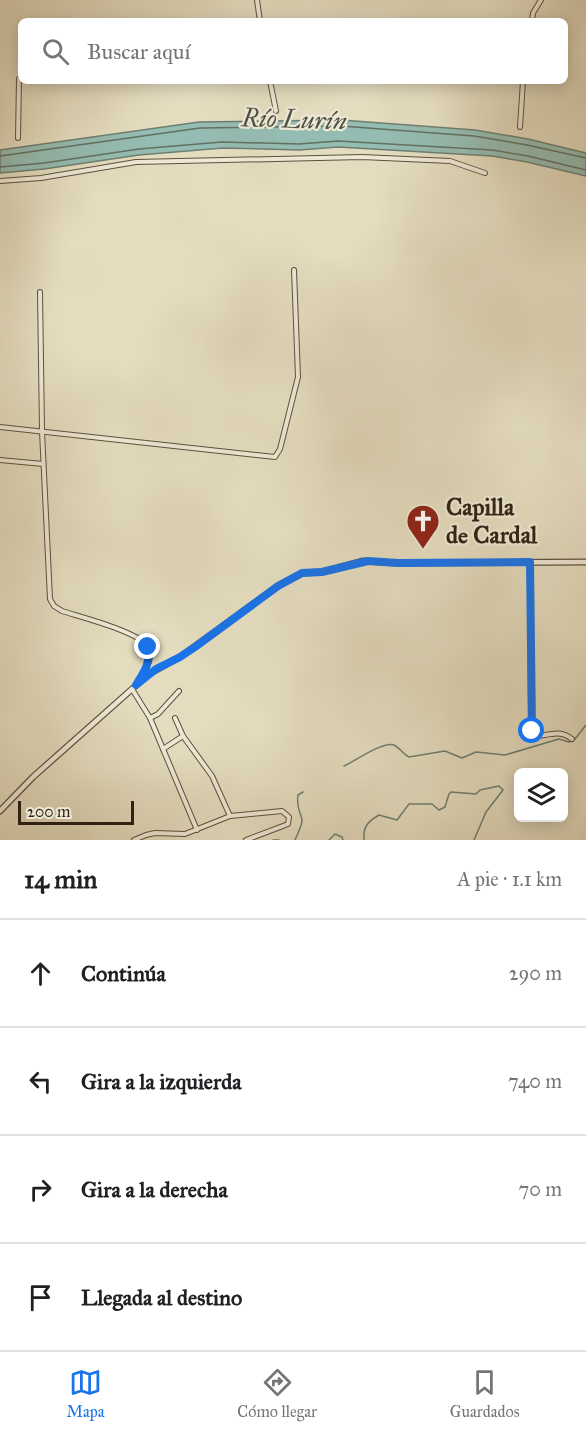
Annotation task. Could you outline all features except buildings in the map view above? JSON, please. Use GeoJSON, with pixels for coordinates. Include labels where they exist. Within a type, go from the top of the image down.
{"type":"FeatureCollection","features":[{"type":"Feature","properties":{"kind":"street"},"geometry":{"type":"LineString","coordinates":[[257,0],[260,18]]}},
{"type":"Feature","properties":{"kind":"street"},"geometry":{"type":"LineString","coordinates":[[532,18],[541,0]]}},
{"type":"Feature","properties":{"kind":"street"},"geometry":{"type":"LineString","coordinates":[[18,138],[20,84]]}},
{"type":"Feature","properties":{"kind":"street"},"geometry":{"type":"LineString","coordinates":[[271,84],[276,111]]}},
{"type":"Feature","properties":{"kind":"street"},"geometry":{"type":"LineString","coordinates":[[520,127],[523,84]]}},
{"type":"Feature","properties":{"kind":"street"},"geometry":{"type":"LineString","coordinates":[[0,180],[41,178],[136,162],[362,157],[450,161],[485,172]]}},
{"type":"Feature","properties":{"kind":"street"},"geometry":{"type":"LineString","coordinates":[[0,427],[275,457],[280,449],[298,377],[294,270]]}},
{"type":"Feature","properties":{"kind":"street"},"geometry":{"type":"LineString","coordinates":[[40,292],[43,464],[50,599],[54,606],[62,611],[132,635],[148,647],[149,660],[134,687]]}},
{"type":"Feature","properties":{"kind":"street"},"geometry":{"type":"LineString","coordinates":[[0,460],[43,464]]}},
{"type":"Feature","properties":{"kind":"street"},"geometry":{"type":"LineString","coordinates":[[0,811],[33,777],[156,669],[187,652],[278,586],[302,573],[322,572],[368,561],[398,563],[586,562]]}},
{"type":"Feature","properties":{"kind":"street"},"geometry":{"type":"LineString","coordinates":[[530,562],[531,727],[532,731],[539,736],[564,733],[572,739]]}},
{"type":"Feature","properties":{"kind":"street"},"geometry":{"type":"LineString","coordinates":[[134,687],[150,718],[197,830]]}},
{"type":"Feature","properties":{"kind":"street"},"geometry":{"type":"LineString","coordinates":[[150,718],[158,714],[179,691]]}},
{"type":"Feature","properties":{"kind":"street"},"geometry":{"type":"LineString","coordinates":[[175,718],[183,736],[209,770],[230,816]]}},
{"type":"Feature","properties":{"kind":"street"},"geometry":{"type":"LineString","coordinates":[[163,749],[183,736]]}},
{"type":"Feature","properties":{"kind":"street"},"geometry":{"type":"LineString","coordinates":[[134,840],[146,835],[184,834],[230,816],[282,812],[289,817],[288,824],[246,840]]}},
{"type":"Feature","properties":{"kind":"water"},"geometry":{"type":"Polygon","coordinates":[[[341,120],[475,130],[528,139],[586,153],[586,176],[492,156],[338,147],[300,150],[223,148],[139,155],[0,173],[0,150],[199,122],[341,120]]]}},
{"type":"Feature","properties":{"kind":"waterway"},"geometry":{"type":"LineString","coordinates":[[575,739],[586,725]]}},
{"type":"Feature","properties":{"kind":"waterway"},"geometry":{"type":"LineString","coordinates":[[344,766],[376,749],[389,745],[396,746],[409,757],[445,751],[462,758],[476,752],[505,755],[559,739],[573,741]]}},
{"type":"Feature","properties":{"kind":"waterway"},"geometry":{"type":"LineString","coordinates":[[364,840],[367,825],[379,815],[397,820],[409,804],[432,804],[439,810],[445,807],[451,792],[476,794],[480,790],[499,786],[503,790],[486,812],[474,840]]}},
{"type":"Feature","properties":{"kind":"waterway"},"geometry":{"type":"LineString","coordinates":[[295,840],[302,820],[298,795],[303,792]]}},
{"type":"Feature","properties":{"kind":"waterway"},"geometry":{"type":"LineString","coordinates":[[329,840],[335,834],[343,840]]}},
{"type":"Feature","properties":{"kind":"waterway"},"geometry":{"type":"LineString","coordinates":[[273,840],[279,840]]}},
{"type":"Feature","properties":{"kind":"place","name":"Capilla de Cardal"},"geometry":{"type":"Point","coordinates":[423,550]}},
{"type":"Feature","properties":{"kind":"route"},"geometry":{"type":"LineString","coordinates":[[148,647],[148,666],[136,685],[148,674],[195,647],[278,586],[302,573],[322,572],[368,561],[398,563],[417,561],[530,562],[532,731]]}},
{"type":"Feature","properties":{"kind":"water label","name":"Río Lurín"},"geometry":{"type":"Point","coordinates":[294,119]}}]}
